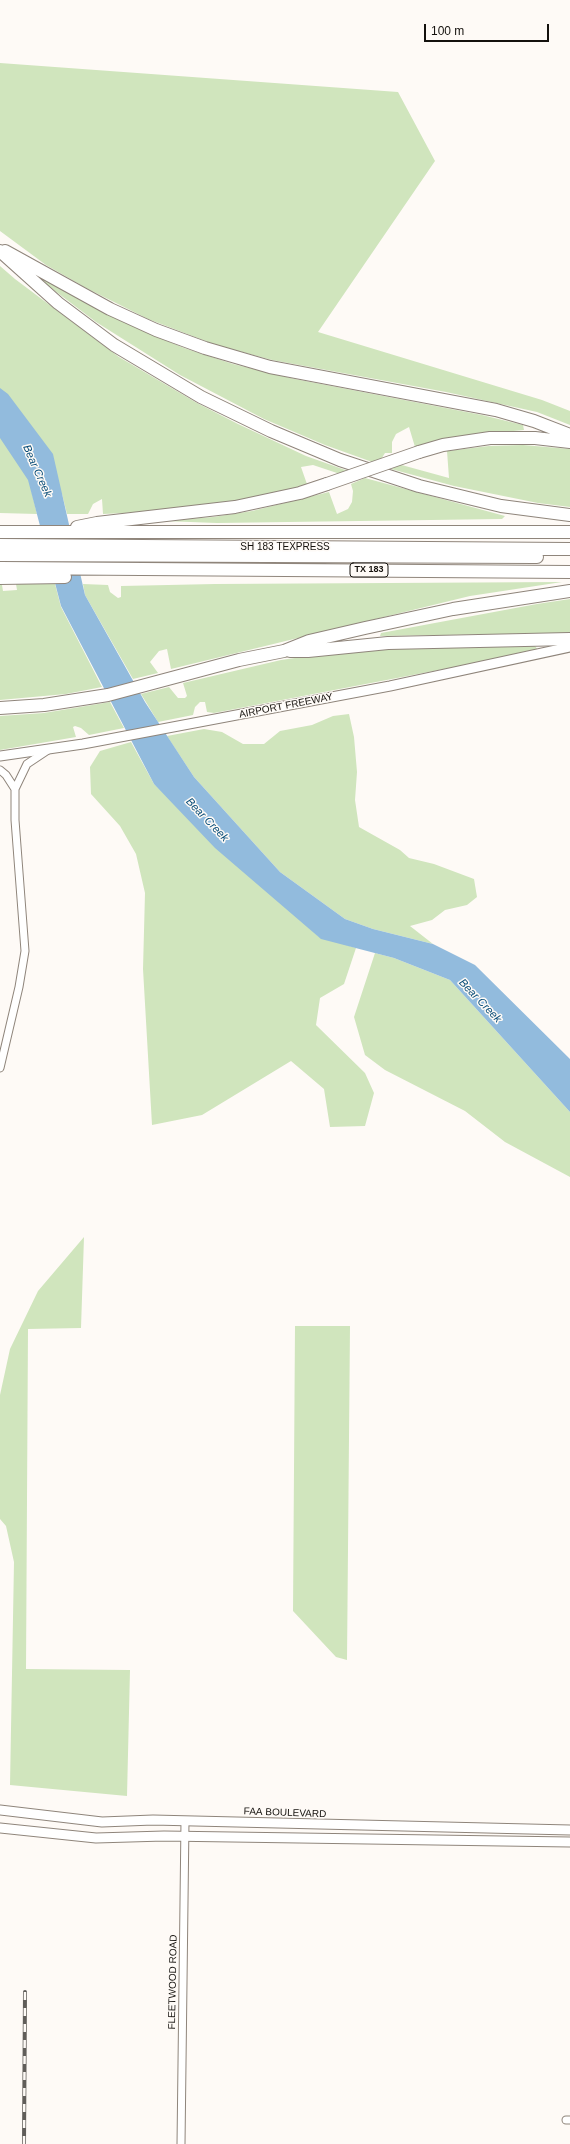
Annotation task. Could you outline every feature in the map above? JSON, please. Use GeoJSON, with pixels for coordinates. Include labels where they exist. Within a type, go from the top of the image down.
{"type":"FeatureCollection","features":[{"type":"Feature","properties":{"kind":"highway"},"geometry":{"type":"LineString","coordinates":[[0,248],[110,309],[156,330],[205,348],[270,367],[496,410],[534,421],[570,435]]}},
{"type":"Feature","properties":{"kind":"highway"},"geometry":{"type":"LineString","coordinates":[[0,251],[58,303],[114,345],[201,397],[271,431],[340,460],[419,486],[501,506],[570,515]]}},
{"type":"Feature","properties":{"kind":"highway"},"geometry":{"type":"LineString","coordinates":[[0,532],[56,532],[235,507],[300,493],[443,445],[490,438],[535,438],[570,442]]}},
{"type":"Feature","properties":{"kind":"highway"},"geometry":{"type":"LineString","coordinates":[[99,527],[570,532]]}},
{"type":"Feature","properties":{"kind":"highway","name":"SH 183 TEXPRESS"},"geometry":{"type":"LineString","coordinates":[[1,552],[105,550],[570,549]]}},
{"type":"Feature","properties":{"kind":"highway","name":"SH 183 TEXPRESS"},"geometry":{"type":"LineString","coordinates":[[105,550],[570,557]]}},
{"type":"Feature","properties":{"kind":"highway","name":"TX 183"},"geometry":{"type":"LineString","coordinates":[[3,573],[111,573],[168,569],[570,572]]}},
{"type":"Feature","properties":{"kind":"highway"},"geometry":{"type":"LineString","coordinates":[[0,708],[73,701],[108,695],[169,678],[284,651],[309,641],[453,609],[570,591]]}},
{"type":"Feature","properties":{"kind":"highway"},"geometry":{"type":"LineString","coordinates":[[284,651],[308,651],[388,642],[570,639]]}},
{"type":"Feature","properties":{"kind":"street","name":"AIRPORT FREEWAY"},"geometry":{"type":"LineString","coordinates":[[0,756],[48,750],[207,721],[390,686],[570,647]]}},
{"type":"Feature","properties":{"kind":"street"},"geometry":{"type":"LineString","coordinates":[[0,1068],[19,987],[24,951],[15,820],[15,789],[27,764],[48,750]]}},
{"type":"Feature","properties":{"kind":"street"},"geometry":{"type":"LineString","coordinates":[[0,770],[15,789]]}},
{"type":"Feature","properties":{"kind":"street","name":"FAA BOULEVARD"},"geometry":{"type":"LineString","coordinates":[[0,1810],[102,1822],[185,1821],[388,1827],[570,1830]]}},
{"type":"Feature","properties":{"kind":"street"},"geometry":{"type":"LineString","coordinates":[[53,1817],[54,1835]]}},
{"type":"Feature","properties":{"kind":"street","name":"FLEETWOOD ROAD"},"geometry":{"type":"LineString","coordinates":[[181,2144],[185,1821]]}},
{"type":"Feature","properties":{"kind":"street"},"geometry":{"type":"LineString","coordinates":[[341,1837],[342,1825]]}},
{"type":"Feature","properties":{"kind":"street"},"geometry":{"type":"LineString","coordinates":[[388,1827],[388,1838]]}},
{"type":"Feature","properties":{"kind":"street"},"geometry":{"type":"LineString","coordinates":[[0,1828],[54,1835],[96,1838],[164,1836],[341,1837],[570,1842]]}},
{"type":"Feature","properties":{"kind":"street"},"geometry":{"type":"LineString","coordinates":[[521,1829],[521,1841]]}},
{"type":"Feature","properties":{"kind":"green space"},"geometry":{"type":"Polygon","coordinates":[[[0,63],[398,92],[435,161],[318,332],[542,400],[570,411],[570,425],[537,412],[446,392],[272,360],[216,345],[148,319],[88,289],[46,265],[0,231],[0,63]]]}},
{"type":"Feature","properties":{"kind":"green space"},"geometry":{"type":"Polygon","coordinates":[[[0,266],[15,279],[119,357],[197,403],[306,456],[351,472],[343,475],[313,465],[301,467],[308,487],[265,497],[185,508],[125,513],[103,514],[102,499],[93,504],[88,514],[67,514],[62,494],[31,489],[37,514],[0,513],[0,266]]]}},
{"type":"Feature","properties":{"kind":"green space"},"geometry":{"type":"Polygon","coordinates":[[[30,269],[146,332],[184,348],[233,364],[295,379],[482,415],[523,425],[524,430],[470,435],[415,447],[409,427],[396,434],[392,442],[392,453],[385,453],[380,461],[375,463],[325,445],[264,419],[180,375],[96,322],[30,272],[30,269]]]}},
{"type":"Feature","properties":{"kind":"green space"},"geometry":{"type":"Polygon","coordinates":[[[523,445],[570,449],[570,507],[538,503],[454,486],[391,469],[398,464],[449,478],[447,451],[489,446],[523,445]]]}},
{"type":"Feature","properties":{"kind":"green space"},"geometry":{"type":"Polygon","coordinates":[[[365,478],[505,516],[502,519],[217,523],[163,521],[213,517],[252,511],[329,492],[337,514],[348,509],[352,502],[353,491],[351,484],[365,478]]]}},
{"type":"Feature","properties":{"kind":"green space"},"geometry":{"type":"Polygon","coordinates":[[[562,582],[470,596],[171,669],[167,649],[159,651],[150,662],[158,673],[133,679],[85,595],[83,584],[108,585],[110,592],[118,598],[121,597],[121,586],[562,582]]]}},
{"type":"Feature","properties":{"kind":"green space"},"geometry":{"type":"Polygon","coordinates":[[[16,584],[55,584],[61,607],[102,687],[66,694],[0,700],[0,585],[2,585],[3,591],[17,590],[16,584]]]}},
{"type":"Feature","properties":{"kind":"green space"},"geometry":{"type":"Polygon","coordinates":[[[570,599],[570,633],[380,636],[381,633],[570,599]]]}},
{"type":"Feature","properties":{"kind":"green space"},"geometry":{"type":"Polygon","coordinates":[[[535,646],[538,650],[533,652],[214,713],[207,712],[205,702],[200,702],[195,707],[193,715],[158,722],[141,694],[169,687],[178,698],[185,698],[187,696],[183,683],[281,660],[343,651],[394,648],[535,646]]]}},
{"type":"Feature","properties":{"kind":"green space"},"geometry":{"type":"Polygon","coordinates":[[[110,702],[124,728],[89,735],[81,728],[75,726],[73,727],[76,737],[0,750],[0,716],[44,713],[110,702]]]}},
{"type":"Feature","properties":{"kind":"green space"},"geometry":{"type":"Polygon","coordinates":[[[349,714],[354,737],[357,772],[355,800],[359,827],[400,850],[409,858],[434,864],[474,879],[477,897],[467,905],[445,910],[432,920],[410,926],[433,944],[373,929],[345,919],[280,872],[194,777],[167,736],[204,729],[222,732],[243,744],[264,744],[280,731],[312,725],[333,716],[349,714]]]}},
{"type":"Feature","properties":{"kind":"green space"},"geometry":{"type":"Polygon","coordinates":[[[131,742],[154,784],[318,936],[356,948],[344,984],[320,998],[316,1025],[365,1073],[374,1093],[365,1126],[330,1127],[324,1089],[291,1061],[202,1115],[152,1125],[143,969],[145,893],[136,854],[120,826],[91,794],[90,767],[100,751],[131,742]]]}},
{"type":"Feature","properties":{"kind":"green space"},"geometry":{"type":"Polygon","coordinates":[[[375,953],[394,958],[450,980],[570,1112],[570,1177],[505,1142],[465,1111],[385,1070],[365,1055],[354,1017],[375,953]]]}},
{"type":"Feature","properties":{"kind":"green space"},"geometry":{"type":"Polygon","coordinates":[[[84,1237],[81,1328],[28,1329],[26,1669],[130,1670],[127,1796],[10,1785],[14,1562],[6,1526],[0,1519],[0,1395],[10,1349],[38,1291],[84,1237]]]}},
{"type":"Feature","properties":{"kind":"green space"},"geometry":{"type":"Polygon","coordinates":[[[295,1326],[350,1326],[347,1660],[336,1657],[293,1611],[295,1326]]]}},
{"type":"Feature","properties":{"kind":"water","name":"Bear Creek"},"geometry":{"type":"Polygon","coordinates":[[[0,388],[8,394],[53,454],[85,595],[145,702],[194,777],[280,872],[345,919],[373,929],[433,944],[475,965],[570,1059],[570,1112],[450,980],[394,958],[321,939],[215,848],[154,784],[61,606],[28,480],[0,438],[0,388]]]}},
{"type":"Feature","properties":{"kind":"railway"},"geometry":{"type":"LineString","coordinates":[[24,2144],[25,1992]]}}]}
